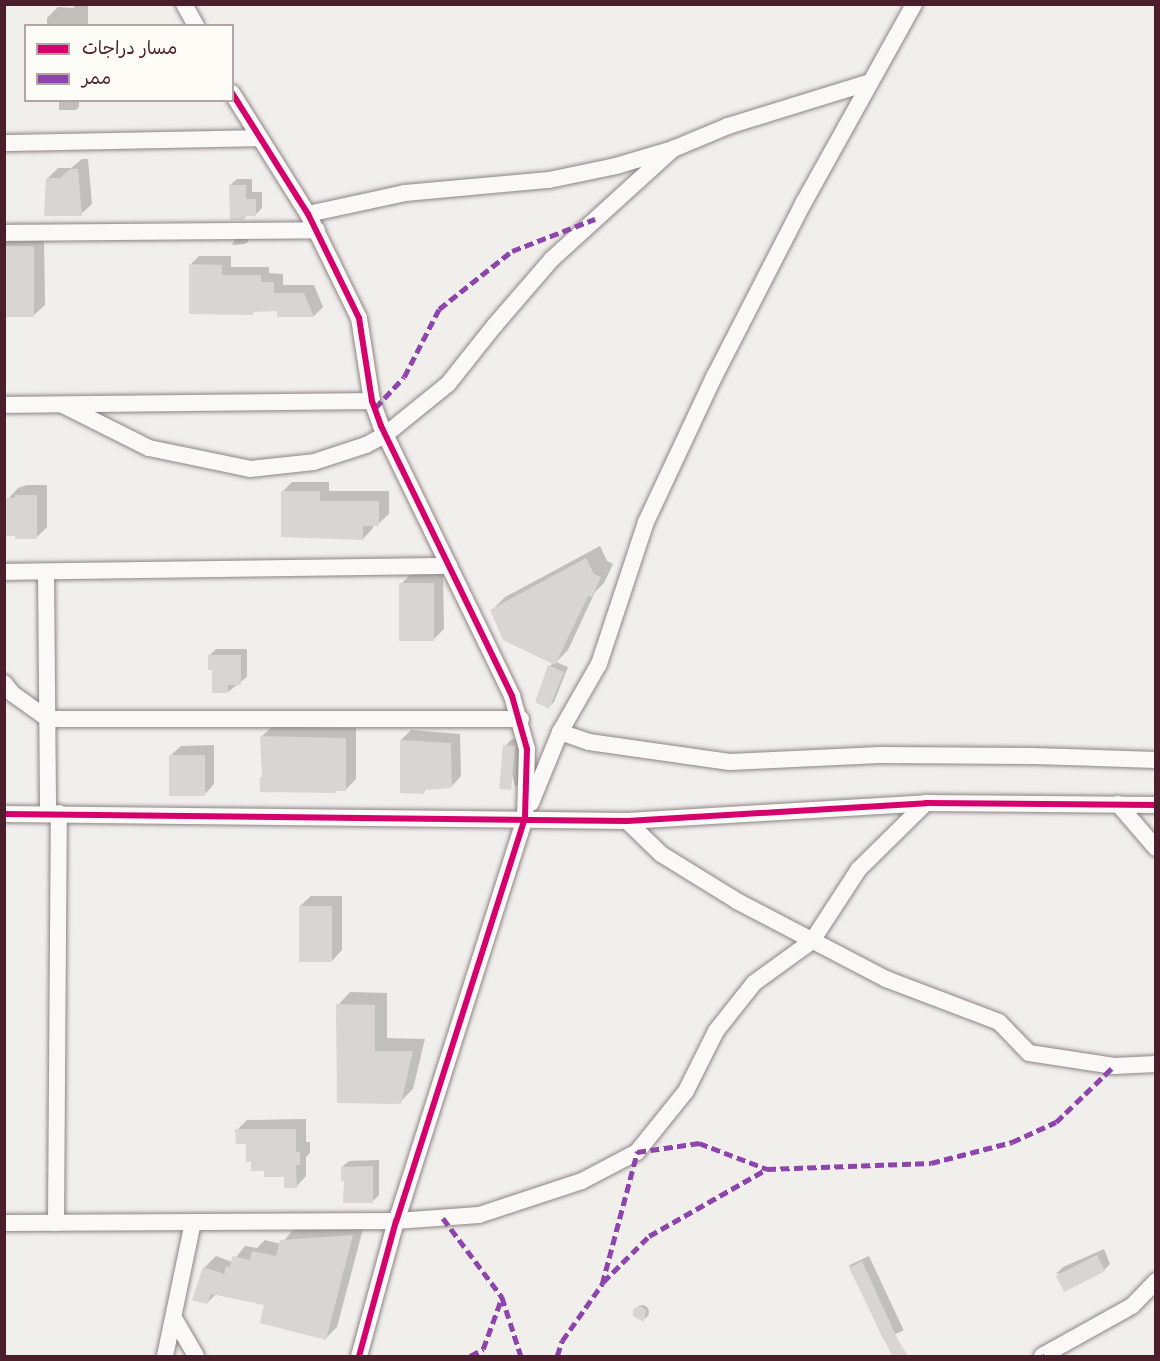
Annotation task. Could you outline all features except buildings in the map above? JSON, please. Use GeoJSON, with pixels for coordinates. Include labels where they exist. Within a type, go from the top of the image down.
{"type":"FeatureCollection","features":[{"type":"Feature","properties":{"kind":"street"},"geometry":{"type":"LineString","coordinates":[[184,4],[195,24]]}},
{"type":"Feature","properties":{"kind":"street"},"geometry":{"type":"LineString","coordinates":[[359,1356],[396,1221],[525,818],[560,732],[598,664],[646,522],[714,377],[804,202],[914,4]]}},
{"type":"Feature","properties":{"kind":"street"},"geometry":{"type":"LineString","coordinates":[[308,214],[430,190],[515,184],[583,174],[673,149],[728,126],[870,82]]}},
{"type":"Feature","properties":{"kind":"street"},"geometry":{"type":"LineString","coordinates":[[234,96],[308,214],[359,318],[372,401],[385,435],[520,719],[528,767],[525,818]]}},
{"type":"Feature","properties":{"kind":"street"},"geometry":{"type":"LineString","coordinates":[[4,143],[259,138]]}},
{"type":"Feature","properties":{"kind":"street"},"geometry":{"type":"LineString","coordinates":[[63,405],[148,448],[250,469],[314,462],[366,445],[385,435],[448,384],[552,259],[673,149]]}},
{"type":"Feature","properties":{"kind":"street"},"geometry":{"type":"LineString","coordinates":[[4,234],[317,230]]}},
{"type":"Feature","properties":{"kind":"street"},"geometry":{"type":"LineString","coordinates":[[4,405],[372,401]]}},
{"type":"Feature","properties":{"kind":"street"},"geometry":{"type":"LineString","coordinates":[[4,572],[449,566]]}},
{"type":"Feature","properties":{"kind":"street"},"geometry":{"type":"LineString","coordinates":[[46,572],[48,719],[54,813],[56,1223]]}},
{"type":"Feature","properties":{"kind":"street"},"geometry":{"type":"LineString","coordinates":[[4,683],[12,694],[48,719],[520,719]]}},
{"type":"Feature","properties":{"kind":"street"},"geometry":{"type":"LineString","coordinates":[[560,732],[589,742],[730,762],[880,755],[1155,760]]}},
{"type":"Feature","properties":{"kind":"street"},"geometry":{"type":"LineString","coordinates":[[4,814],[525,818],[627,821],[926,803],[1155,805]]}},
{"type":"Feature","properties":{"kind":"street"},"geometry":{"type":"LineString","coordinates":[[4,1223],[396,1221],[479,1215],[582,1181],[637,1152],[686,1091],[716,1031],[754,983],[812,941],[859,869],[926,803]]}},
{"type":"Feature","properties":{"kind":"street"},"geometry":{"type":"LineString","coordinates":[[1118,804],[1155,848]]}},
{"type":"Feature","properties":{"kind":"street"},"geometry":{"type":"LineString","coordinates":[[627,821],[661,854],[737,901],[886,979],[999,1022],[1029,1053],[1114,1066],[1155,1064]]}},
{"type":"Feature","properties":{"kind":"street"},"geometry":{"type":"LineString","coordinates":[[165,1356],[193,1222]]}},
{"type":"Feature","properties":{"kind":"street"},"geometry":{"type":"LineString","coordinates":[[1042,1356],[1132,1306],[1155,1281]]}},
{"type":"Feature","properties":{"kind":"street"},"geometry":{"type":"LineString","coordinates":[[174,1318],[196,1356]]}},
{"type":"Feature","properties":{"kind":"marked path"},"geometry":{"type":"LineString","coordinates":[[375,408],[404,377],[439,309],[512,251],[595,219]]}},
{"type":"Feature","properties":{"kind":"marked path"},"geometry":{"type":"LineString","coordinates":[[557,1356],[562,1341],[602,1284],[637,1152],[699,1143],[767,1169],[931,1163],[1012,1142],[1056,1122],[1114,1066]]}},
{"type":"Feature","properties":{"kind":"marked path"},"geometry":{"type":"LineString","coordinates":[[603,1282],[649,1236],[767,1169]]}},
{"type":"Feature","properties":{"kind":"marked path"},"geometry":{"type":"LineString","coordinates":[[443,1218],[502,1297],[521,1356]]}},
{"type":"Feature","properties":{"kind":"marked path"},"geometry":{"type":"LineString","coordinates":[[470,1356],[483,1349],[502,1297]]}},
{"type":"Feature","properties":{"kind":"cycle path"},"geometry":{"type":"LineString","coordinates":[[234,96],[308,214],[359,318],[372,401],[381,426],[512,696],[527,749],[525,818],[396,1221],[359,1356]]}},
{"type":"Feature","properties":{"kind":"cycle path"},"geometry":{"type":"LineString","coordinates":[[4,814],[627,821],[926,803],[1156,805]]}}]}
